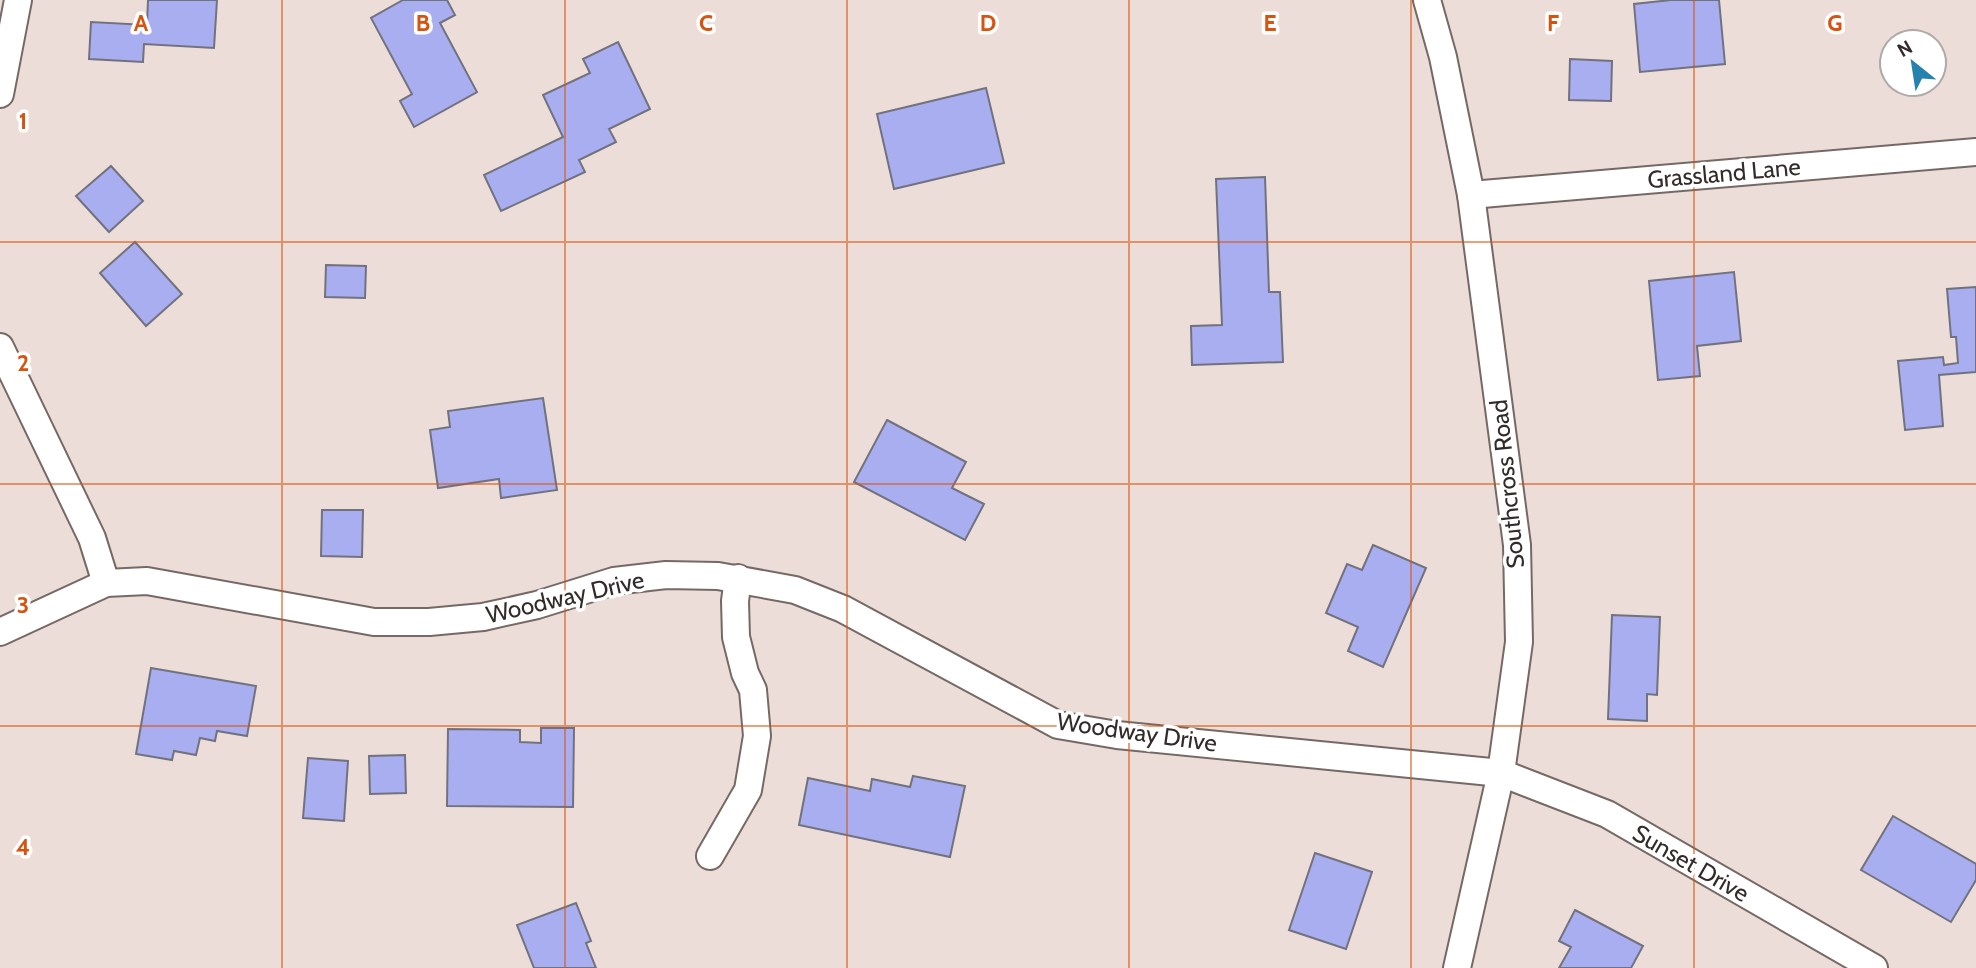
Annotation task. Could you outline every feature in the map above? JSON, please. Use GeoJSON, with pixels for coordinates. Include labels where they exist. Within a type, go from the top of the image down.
{"type":"FeatureCollection","features":[{"type":"Feature","properties":{"kind":"street"},"geometry":{"type":"LineString","coordinates":[[0,94],[18,0]]}},
{"type":"Feature","properties":{"kind":"street","name":"Southcross Road"},"geometry":{"type":"LineString","coordinates":[[1427,0],[1443,57],[1471,195],[1517,545],[1519,642],[1501,773],[1457,968]]}},
{"type":"Feature","properties":{"kind":"street","name":"Grassland Lane"},"geometry":{"type":"LineString","coordinates":[[1471,195],[1976,152]]}},
{"type":"Feature","properties":{"kind":"street"},"geometry":{"type":"LineString","coordinates":[[0,347],[92,538],[106,583],[0,632]]}},
{"type":"Feature","properties":{"kind":"street","name":"Woodway Drive"},"geometry":{"type":"LineString","coordinates":[[106,583],[147,582],[374,622],[429,622],[484,617],[614,581],[666,575],[738,578],[794,590],[843,609],[1058,725],[1117,734],[1501,773]]}},
{"type":"Feature","properties":{"kind":"street"},"geometry":{"type":"LineString","coordinates":[[710,856],[748,790],[757,736],[753,690],[745,673],[736,638],[735,601],[738,578]]}},
{"type":"Feature","properties":{"kind":"street","name":"Sunset Drive"},"geometry":{"type":"LineString","coordinates":[[1501,773],[1606,814],[1874,968]]}},
{"type":"Feature","properties":{"kind":"building"},"geometry":{"type":"Polygon","coordinates":[[[148,0],[217,0],[214,48],[144,44],[143,62],[89,59],[91,22],[147,25],[148,0]]]}},
{"type":"Feature","properties":{"kind":"building"},"geometry":{"type":"Polygon","coordinates":[[[403,0],[447,0],[455,15],[440,23],[477,92],[414,127],[400,101],[412,94],[371,18],[403,0]]]}},
{"type":"Feature","properties":{"kind":"building"},"geometry":{"type":"Polygon","coordinates":[[[1671,0],[1719,0],[1725,64],[1640,72],[1634,4],[1671,0]]]}},
{"type":"Feature","properties":{"kind":"building"},"geometry":{"type":"Polygon","coordinates":[[[618,42],[650,109],[609,129],[616,142],[579,160],[585,172],[501,211],[484,175],[563,137],[543,95],[590,73],[583,59],[618,42]]]}},
{"type":"Feature","properties":{"kind":"building"},"geometry":{"type":"Polygon","coordinates":[[[1570,59],[1612,61],[1611,101],[1569,100],[1570,59]]]}},
{"type":"Feature","properties":{"kind":"building"},"geometry":{"type":"Polygon","coordinates":[[[986,88],[1004,163],[894,189],[877,114],[986,88]]]}},
{"type":"Feature","properties":{"kind":"building"},"geometry":{"type":"Polygon","coordinates":[[[111,166],[143,201],[109,232],[76,196],[111,166]]]}},
{"type":"Feature","properties":{"kind":"building"},"geometry":{"type":"Polygon","coordinates":[[[1265,177],[1269,292],[1280,292],[1283,362],[1192,365],[1191,326],[1222,325],[1216,179],[1265,177]]]}},
{"type":"Feature","properties":{"kind":"building"},"geometry":{"type":"Polygon","coordinates":[[[135,242],[182,294],[146,326],[100,273],[135,242]]]}},
{"type":"Feature","properties":{"kind":"building"},"geometry":{"type":"Polygon","coordinates":[[[326,265],[366,266],[365,298],[325,297],[326,265]]]}},
{"type":"Feature","properties":{"kind":"building"},"geometry":{"type":"Polygon","coordinates":[[[1734,272],[1741,341],[1697,346],[1700,376],[1658,380],[1649,281],[1734,272]]]}},
{"type":"Feature","properties":{"kind":"building"},"geometry":{"type":"Polygon","coordinates":[[[1976,287],[1976,372],[1939,375],[1943,426],[1905,430],[1898,361],[1943,357],[1944,365],[1958,363],[1956,337],[1951,337],[1947,289],[1976,287]]]}},
{"type":"Feature","properties":{"kind":"building"},"geometry":{"type":"Polygon","coordinates":[[[543,398],[557,490],[501,498],[499,479],[438,488],[430,430],[450,427],[448,411],[543,398]]]}},
{"type":"Feature","properties":{"kind":"building"},"geometry":{"type":"Polygon","coordinates":[[[887,420],[966,462],[952,488],[984,504],[965,540],[854,482],[887,420]]]}},
{"type":"Feature","properties":{"kind":"building"},"geometry":{"type":"Polygon","coordinates":[[[322,510],[363,510],[362,557],[321,556],[322,510]]]}},
{"type":"Feature","properties":{"kind":"building"},"geometry":{"type":"Polygon","coordinates":[[[1373,545],[1426,568],[1383,667],[1348,651],[1358,627],[1326,613],[1347,564],[1362,570],[1373,545]]]}},
{"type":"Feature","properties":{"kind":"building"},"geometry":{"type":"Polygon","coordinates":[[[1612,615],[1660,617],[1657,695],[1647,694],[1647,721],[1608,719],[1612,615]]]}},
{"type":"Feature","properties":{"kind":"building"},"geometry":{"type":"Polygon","coordinates":[[[151,668],[256,686],[247,736],[217,731],[215,741],[200,738],[196,755],[174,751],[172,760],[136,754],[151,668]]]}},
{"type":"Feature","properties":{"kind":"building"},"geometry":{"type":"Polygon","coordinates":[[[541,728],[574,728],[573,807],[447,806],[448,729],[520,730],[520,742],[541,743],[541,728]]]}},
{"type":"Feature","properties":{"kind":"building"},"geometry":{"type":"Polygon","coordinates":[[[405,755],[406,793],[370,794],[369,756],[405,755]]]}},
{"type":"Feature","properties":{"kind":"building"},"geometry":{"type":"Polygon","coordinates":[[[308,758],[348,761],[344,821],[303,818],[308,758]]]}},
{"type":"Feature","properties":{"kind":"building"},"geometry":{"type":"Polygon","coordinates":[[[913,776],[965,786],[950,857],[799,825],[808,778],[870,791],[872,779],[910,787],[913,776]]]}},
{"type":"Feature","properties":{"kind":"building"},"geometry":{"type":"Polygon","coordinates":[[[1893,816],[1976,864],[1976,880],[1951,922],[1861,870],[1893,816]]]}},
{"type":"Feature","properties":{"kind":"building"},"geometry":{"type":"Polygon","coordinates":[[[1315,853],[1372,872],[1346,949],[1289,930],[1315,853]]]}},
{"type":"Feature","properties":{"kind":"building"},"geometry":{"type":"Polygon","coordinates":[[[576,903],[591,941],[586,943],[596,968],[534,968],[517,925],[576,903]]]}},
{"type":"Feature","properties":{"kind":"building"},"geometry":{"type":"Polygon","coordinates":[[[1575,910],[1643,946],[1631,968],[1559,968],[1571,947],[1559,941],[1575,910]]]}}]}
